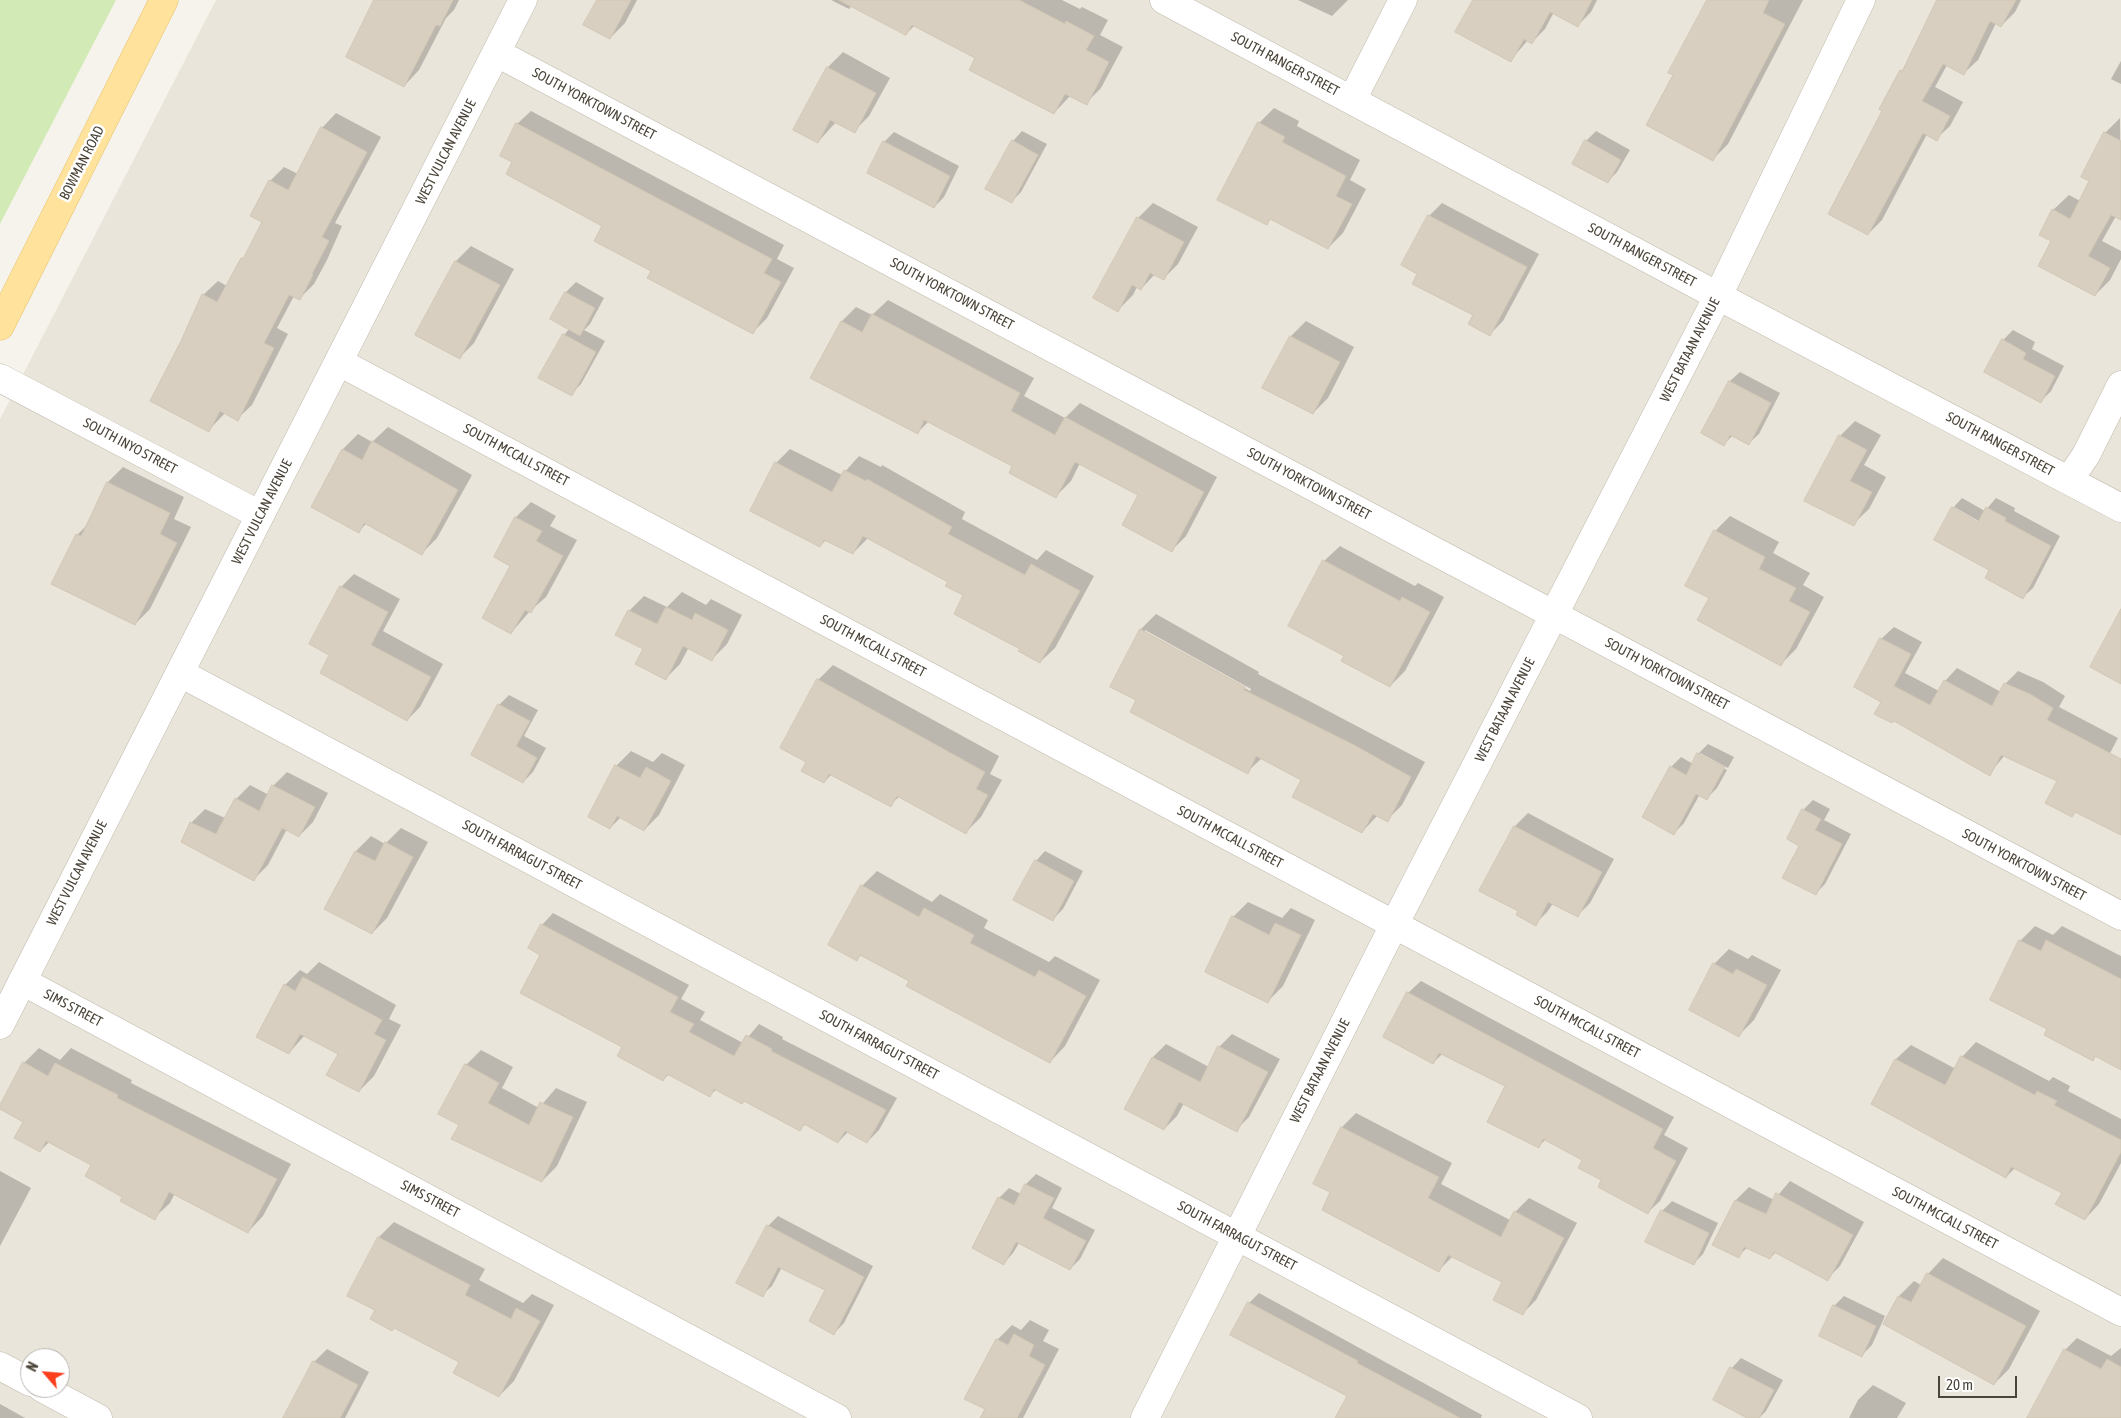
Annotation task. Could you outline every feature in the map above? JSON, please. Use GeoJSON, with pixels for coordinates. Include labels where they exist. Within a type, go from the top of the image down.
{"type":"FeatureCollection","features":[{"type":"Feature","properties":{"kind":"main road","name":"BOWMAN ROAD"},"geometry":{"type":"LineString","coordinates":[[0,326],[164,0]]}},
{"type":"Feature","properties":{"kind":"street","name":"WEST VULCAN AVENUE"},"geometry":{"type":"LineString","coordinates":[[0,1025],[523,0]]}},
{"type":"Feature","properties":{"kind":"street","name":"SOUTH RANGER STREET"},"geometry":{"type":"LineString","coordinates":[[1164,0],[1718,296],[2121,508]]}},
{"type":"Feature","properties":{"kind":"street"},"geometry":{"type":"LineString","coordinates":[[1352,100],[1404,0]]}},
{"type":"Feature","properties":{"kind":"street","name":"WEST BATAAN AVENUE"},"geometry":{"type":"LineString","coordinates":[[1144,1418],[1394,925],[1718,296],[1861,0]]}},
{"type":"Feature","properties":{"kind":"street","name":"SOUTH YORKTOWN STREET"},"geometry":{"type":"LineString","coordinates":[[497,53],[2121,916]]}},
{"type":"Feature","properties":{"kind":"street","name":"SOUTH MCCALL STREET"},"geometry":{"type":"LineString","coordinates":[[339,362],[2121,1312]]}},
{"type":"Feature","properties":{"kind":"street","name":"SOUTH INYO STREET"},"geometry":{"type":"LineString","coordinates":[[0,378],[260,515]]}},
{"type":"Feature","properties":{"kind":"street"},"geometry":{"type":"LineString","coordinates":[[2069,480],[2086,455],[2121,385]]}},
{"type":"Feature","properties":{"kind":"street","name":"SOUTH FARRAGUT STREET"},"geometry":{"type":"LineString","coordinates":[[180,673],[1578,1418]]}},
{"type":"Feature","properties":{"kind":"street","name":"SIMS STREET"},"geometry":{"type":"LineString","coordinates":[[22,981],[837,1418]]}},
{"type":"Feature","properties":{"kind":"street"},"geometry":{"type":"LineString","coordinates":[[0,1366],[20,1377]]}},
{"type":"Feature","properties":{"kind":"street"},"geometry":{"type":"LineString","coordinates":[[61,1398],[98,1418]]}},
{"type":"Feature","properties":{"kind":"shaded area"},"geometry":{"type":"Polygon","coordinates":[[[216,0],[2121,0],[2121,1418],[0,1418],[0,419],[216,0]]]}},
{"type":"Feature","properties":{"kind":"green space"},"geometry":{"type":"Polygon","coordinates":[[[0,0],[116,0],[0,224],[0,0]]]}},
{"type":"Feature","properties":{"kind":"building"},"geometry":{"type":"Polygon","coordinates":[[[374,0],[453,0],[440,26],[436,25],[404,87],[346,57],[374,0]]]}},
{"type":"Feature","properties":{"kind":"building"},"geometry":{"type":"Polygon","coordinates":[[[597,0],[631,0],[610,39],[583,25],[597,0]]]}},
{"type":"Feature","properties":{"kind":"building"},"geometry":{"type":"Polygon","coordinates":[[[839,0],[1019,0],[1065,24],[1066,21],[1094,36],[1086,50],[1109,62],[1087,105],[1065,94],[1054,114],[969,70],[975,58],[912,25],[906,35],[839,0]]]}},
{"type":"Feature","properties":{"kind":"building"},"geometry":{"type":"Polygon","coordinates":[[[1473,0],[1592,0],[1578,27],[1550,12],[1532,44],[1524,39],[1511,62],[1455,32],[1473,0]]]}},
{"type":"Feature","properties":{"kind":"building"},"geometry":{"type":"Polygon","coordinates":[[[1707,0],[1769,0],[1763,13],[1785,24],[1713,161],[1646,125],[1673,75],[1668,73],[1707,0]]]}},
{"type":"Feature","properties":{"kind":"building"},"geometry":{"type":"Polygon","coordinates":[[[1937,0],[2016,0],[2001,27],[1990,21],[1964,75],[1943,64],[1922,101],[1950,116],[1937,141],[1923,133],[1868,235],[1828,214],[1882,111],[1879,109],[1900,70],[1902,71],[1937,0]]]}},
{"type":"Feature","properties":{"kind":"building"},"geometry":{"type":"Polygon","coordinates":[[[827,67],[876,93],[855,133],[830,120],[818,143],[793,130],[827,67]]]}},
{"type":"Feature","properties":{"kind":"building"},"geometry":{"type":"Polygon","coordinates":[[[1258,122],[1285,137],[1282,142],[1346,176],[1336,196],[1352,204],[1328,249],[1270,219],[1267,225],[1217,200],[1258,122]]]}},
{"type":"Feature","properties":{"kind":"building"},"geometry":{"type":"Polygon","coordinates":[[[516,123],[772,259],[764,273],[781,282],[753,334],[647,278],[651,271],[594,241],[602,226],[506,174],[512,162],[500,156],[516,123]]]}},
{"type":"Feature","properties":{"kind":"building"},"geometry":{"type":"Polygon","coordinates":[[[321,127],[367,152],[322,237],[329,241],[300,300],[289,295],[264,343],[274,348],[238,421],[220,411],[209,432],[150,401],[181,341],[202,294],[217,302],[241,258],[243,259],[262,222],[250,216],[269,180],[288,190],[321,127]]]}},
{"type":"Feature","properties":{"kind":"building"},"geometry":{"type":"Polygon","coordinates":[[[2104,132],[2121,141],[2121,220],[2111,215],[2088,256],[2110,268],[2095,296],[2038,266],[2051,241],[2039,235],[2052,209],[2070,219],[2089,181],[2081,177],[2104,132]]]}},
{"type":"Feature","properties":{"kind":"building"},"geometry":{"type":"Polygon","coordinates":[[[1012,140],[1038,155],[1012,203],[985,189],[1012,140]]]}},
{"type":"Feature","properties":{"kind":"building"},"geometry":{"type":"Polygon","coordinates":[[[1585,140],[1621,160],[1608,183],[1572,164],[1585,140]]]}},
{"type":"Feature","properties":{"kind":"building"},"geometry":{"type":"Polygon","coordinates":[[[883,141],[950,176],[934,208],[867,173],[883,141]]]}},
{"type":"Feature","properties":{"kind":"building"},"geometry":{"type":"Polygon","coordinates":[[[1428,215],[1527,267],[1490,336],[1468,324],[1473,315],[1412,284],[1417,274],[1401,265],[1428,215]]]}},
{"type":"Feature","properties":{"kind":"building"},"geometry":{"type":"Polygon","coordinates":[[[1137,217],[1184,242],[1164,280],[1150,273],[1141,290],[1132,285],[1118,312],[1093,298],[1137,217]]]}},
{"type":"Feature","properties":{"kind":"building"},"geometry":{"type":"Polygon","coordinates":[[[455,261],[500,285],[460,359],[415,335],[455,261]]]}},
{"type":"Feature","properties":{"kind":"building"},"geometry":{"type":"Polygon","coordinates":[[[565,292],[595,308],[580,336],[550,319],[565,292]]]}},
{"type":"Feature","properties":{"kind":"building"},"geometry":{"type":"Polygon","coordinates":[[[872,314],[1020,393],[1011,411],[1055,435],[1065,417],[1204,492],[1172,552],[1122,525],[1138,495],[1075,462],[1056,498],[1009,473],[1012,466],[924,420],[918,434],[810,378],[841,321],[862,332],[872,314]]]}},
{"type":"Feature","properties":{"kind":"building"},"geometry":{"type":"Polygon","coordinates":[[[563,334],[596,352],[572,396],[538,378],[563,334]]]}},
{"type":"Feature","properties":{"kind":"building"},"geometry":{"type":"Polygon","coordinates":[[[1290,336],[1340,362],[1313,414],[1262,388],[1290,336]]]}},
{"type":"Feature","properties":{"kind":"building"},"geometry":{"type":"Polygon","coordinates":[[[2002,339],[2026,353],[2023,359],[2055,376],[2041,403],[1984,372],[2002,339]]]}},
{"type":"Feature","properties":{"kind":"building"},"geometry":{"type":"Polygon","coordinates":[[[1729,381],[1771,403],[1749,445],[1730,435],[1724,446],[1701,433],[1729,381]]]}},
{"type":"Feature","properties":{"kind":"building"},"geometry":{"type":"Polygon","coordinates":[[[1839,435],[1867,450],[1850,481],[1872,492],[1854,526],[1804,501],[1839,435]]]}},
{"type":"Feature","properties":{"kind":"building"},"geometry":{"type":"Polygon","coordinates":[[[372,441],[458,490],[422,555],[364,523],[359,533],[311,507],[342,449],[362,460],[372,441]]]}},
{"type":"Feature","properties":{"kind":"building"},"geometry":{"type":"Polygon","coordinates":[[[775,462],[832,492],[844,470],[866,481],[867,479],[952,527],[948,534],[1025,575],[1031,564],[1080,591],[1040,663],[1018,651],[1020,649],[954,614],[963,595],[945,586],[948,582],[863,536],[853,554],[824,540],[820,547],[750,511],[775,462]]]}},
{"type":"Feature","properties":{"kind":"building"},"geometry":{"type":"Polygon","coordinates":[[[107,482],[170,513],[160,534],[177,543],[135,625],[51,584],[76,534],[81,536],[107,482]]]}},
{"type":"Feature","properties":{"kind":"building"},"geometry":{"type":"Polygon","coordinates":[[[1952,507],[1978,522],[1986,507],[2006,518],[2005,521],[2051,546],[2023,599],[1985,578],[1989,570],[1934,540],[1952,507]]]}},
{"type":"Feature","properties":{"kind":"building"},"geometry":{"type":"Polygon","coordinates":[[[515,517],[542,531],[536,541],[563,556],[531,613],[525,610],[511,634],[482,618],[510,566],[494,557],[515,517]]]}},
{"type":"Feature","properties":{"kind":"building"},"geometry":{"type":"Polygon","coordinates":[[[1714,530],[1765,557],[1759,569],[1796,588],[1789,601],[1810,612],[1781,666],[1697,620],[1709,598],[1685,586],[1714,530]]]}},
{"type":"Feature","properties":{"kind":"building"},"geometry":{"type":"Polygon","coordinates":[[[1323,560],[1400,601],[1402,597],[1430,612],[1390,687],[1341,661],[1344,656],[1288,626],[1323,560]]]}},
{"type":"Feature","properties":{"kind":"building"},"geometry":{"type":"Polygon","coordinates":[[[340,586],[388,612],[371,645],[431,677],[407,721],[320,673],[329,655],[309,644],[340,586]]]}},
{"type":"Feature","properties":{"kind":"building"},"geometry":{"type":"Polygon","coordinates":[[[666,607],[692,620],[695,613],[728,630],[712,661],[683,646],[666,680],[635,664],[643,649],[615,635],[628,610],[657,624],[666,607]]]}},
{"type":"Feature","properties":{"kind":"building"},"geometry":{"type":"Polygon","coordinates":[[[2121,609],[2121,684],[2090,667],[2121,609]]]}},
{"type":"Feature","properties":{"kind":"building"},"geometry":{"type":"Polygon","coordinates":[[[1140,629],[1245,687],[1244,690],[1356,746],[1411,777],[1388,822],[1373,814],[1362,833],[1292,797],[1301,780],[1256,756],[1248,774],[1130,712],[1136,700],[1110,687],[1140,629]]]}},
{"type":"Feature","properties":{"kind":"building"},"geometry":{"type":"Polygon","coordinates":[[[1880,638],[1911,654],[1894,686],[1930,705],[1944,680],[1992,706],[2004,683],[2030,694],[2053,708],[2047,720],[2121,759],[2121,835],[2075,812],[2072,817],[2045,803],[2057,781],[2001,755],[1990,776],[1894,721],[1892,723],[1874,714],[1881,702],[1854,687],[1880,638]]]}},
{"type":"Feature","properties":{"kind":"building"},"geometry":{"type":"Polygon","coordinates":[[[817,679],[985,772],[976,789],[988,795],[966,834],[897,796],[891,807],[829,774],[824,783],[801,771],[806,762],[780,748],[817,679]]]}},
{"type":"Feature","properties":{"kind":"building"},"geometry":{"type":"Polygon","coordinates":[[[498,704],[530,721],[516,746],[537,758],[523,783],[471,755],[498,704]]]}},
{"type":"Feature","properties":{"kind":"building"},"geometry":{"type":"Polygon","coordinates":[[[1697,753],[1725,767],[1707,800],[1696,794],[1674,835],[1642,817],[1670,766],[1686,775],[1697,753]]]}},
{"type":"Feature","properties":{"kind":"building"},"geometry":{"type":"Polygon","coordinates":[[[615,765],[640,778],[646,767],[671,781],[644,831],[617,816],[610,829],[588,817],[615,765]]]}},
{"type":"Feature","properties":{"kind":"building"},"geometry":{"type":"Polygon","coordinates":[[[272,785],[315,807],[299,837],[282,828],[254,881],[181,842],[190,822],[216,834],[235,798],[259,811],[272,785]]]}},
{"type":"Feature","properties":{"kind":"building"},"geometry":{"type":"Polygon","coordinates":[[[1802,809],[1821,819],[1815,830],[1842,844],[1816,895],[1782,878],[1799,846],[1787,839],[1802,809]]]}},
{"type":"Feature","properties":{"kind":"building"},"geometry":{"type":"Polygon","coordinates":[[[1514,826],[1602,872],[1578,917],[1548,902],[1536,926],[1516,915],[1518,911],[1479,891],[1514,826]]]}},
{"type":"Feature","properties":{"kind":"building"},"geometry":{"type":"Polygon","coordinates":[[[385,842],[413,857],[372,934],[324,909],[355,851],[375,861],[385,842]]]}},
{"type":"Feature","properties":{"kind":"building"},"geometry":{"type":"Polygon","coordinates":[[[1035,860],[1074,881],[1053,921],[1013,900],[1035,860]]]}},
{"type":"Feature","properties":{"kind":"building"},"geometry":{"type":"Polygon","coordinates":[[[861,885],[919,917],[924,908],[974,935],[970,943],[1035,977],[1039,970],[1086,996],[1050,1063],[906,986],[909,981],[860,955],[857,961],[828,945],[861,885]]]}},
{"type":"Feature","properties":{"kind":"building"},"geometry":{"type":"Polygon","coordinates":[[[1232,916],[1269,935],[1275,923],[1301,935],[1268,1003],[1205,972],[1232,916]]]}},
{"type":"Feature","properties":{"kind":"building"},"geometry":{"type":"Polygon","coordinates":[[[541,924],[678,997],[670,1012],[694,1024],[689,1032],[734,1056],[746,1035],[772,1049],[771,1051],[886,1110],[867,1143],[845,1131],[838,1143],[804,1124],[800,1131],[744,1101],[742,1104],[714,1089],[710,1097],[667,1074],[663,1081],[617,1056],[622,1047],[520,993],[540,955],[528,948],[541,924]]]}},
{"type":"Feature","properties":{"kind":"building"},"geometry":{"type":"Polygon","coordinates":[[[2019,940],[2041,951],[2046,940],[2121,979],[2121,1070],[2095,1056],[2093,1061],[2044,1035],[2047,1029],[1990,1000],[2019,940]]]}},
{"type":"Feature","properties":{"kind":"building"},"geometry":{"type":"Polygon","coordinates":[[[1713,963],[1733,974],[1736,969],[1767,985],[1739,1037],[1689,1010],[1713,963]]]}},
{"type":"Feature","properties":{"kind":"building"},"geometry":{"type":"Polygon","coordinates":[[[303,977],[382,1020],[374,1034],[386,1040],[359,1092],[326,1075],[338,1054],[300,1034],[289,1054],[256,1037],[284,984],[295,991],[303,977]]]}},
{"type":"Feature","properties":{"kind":"building"},"geometry":{"type":"Polygon","coordinates":[[[1407,992],[1663,1129],[1653,1148],[1676,1161],[1648,1214],[1598,1187],[1601,1180],[1578,1168],[1582,1160],[1543,1139],[1539,1148],[1487,1122],[1505,1086],[1439,1053],[1433,1064],[1383,1037],[1407,992]]]}},
{"type":"Feature","properties":{"kind":"building"},"geometry":{"type":"Polygon","coordinates":[[[1218,1046],[1268,1072],[1237,1132],[1179,1102],[1164,1130],[1124,1109],[1152,1057],[1200,1082],[1218,1046]]]}},
{"type":"Feature","properties":{"kind":"building"},"geometry":{"type":"Polygon","coordinates":[[[1961,1056],[2035,1095],[2037,1091],[2057,1101],[2054,1105],[2121,1140],[2121,1152],[2085,1220],[2055,1204],[2062,1193],[2011,1167],[2006,1178],[1871,1104],[1895,1059],[1945,1085],[1961,1056]]]}},
{"type":"Feature","properties":{"kind":"building"},"geometry":{"type":"Polygon","coordinates":[[[23,1062],[48,1076],[55,1063],[118,1095],[117,1098],[277,1179],[248,1233],[169,1192],[155,1220],[120,1201],[122,1197],[85,1176],[91,1165],[46,1141],[40,1152],[14,1138],[23,1122],[0,1109],[0,1105],[23,1062]]]}},
{"type":"Feature","properties":{"kind":"building"},"geometry":{"type":"Polygon","coordinates":[[[465,1064],[499,1083],[488,1103],[529,1125],[540,1102],[573,1117],[542,1182],[451,1139],[459,1125],[438,1114],[465,1064]]]}},
{"type":"Feature","properties":{"kind":"building"},"geometry":{"type":"Polygon","coordinates":[[[1341,1127],[1439,1177],[1428,1198],[1501,1237],[1514,1211],[1564,1238],[1523,1315],[1493,1300],[1502,1282],[1448,1255],[1439,1272],[1322,1210],[1330,1192],[1313,1184],[1341,1127]]]}},
{"type":"Feature","properties":{"kind":"building"},"geometry":{"type":"Polygon","coordinates":[[[1025,1184],[1054,1198],[1043,1218],[1086,1241],[1070,1270],[1016,1242],[1004,1265],[972,1248],[998,1197],[1014,1205],[1025,1184]]]}},
{"type":"Feature","properties":{"kind":"building"},"geometry":{"type":"Polygon","coordinates":[[[1776,1193],[1853,1235],[1828,1281],[1774,1252],[1770,1259],[1744,1247],[1739,1258],[1712,1245],[1735,1200],[1766,1214],[1776,1193]]]}},
{"type":"Feature","properties":{"kind":"building"},"geometry":{"type":"Polygon","coordinates":[[[1661,1210],[1709,1233],[1694,1265],[1645,1242],[1661,1210]]]}},
{"type":"Feature","properties":{"kind":"building"},"geometry":{"type":"Polygon","coordinates":[[[767,1225],[864,1277],[834,1335],[809,1321],[825,1290],[778,1267],[763,1297],[736,1283],[767,1225]]]}},
{"type":"Feature","properties":{"kind":"building"},"geometry":{"type":"Polygon","coordinates":[[[378,1237],[470,1285],[465,1295],[511,1319],[516,1308],[540,1321],[499,1397],[453,1373],[459,1362],[394,1328],[392,1331],[370,1319],[375,1310],[347,1296],[378,1237]]]}},
{"type":"Feature","properties":{"kind":"building"},"geometry":{"type":"Polygon","coordinates":[[[1927,1273],[2026,1326],[1994,1385],[1883,1324],[1898,1296],[1911,1302],[1927,1273]]]}},
{"type":"Feature","properties":{"kind":"building"},"geometry":{"type":"Polygon","coordinates":[[[1248,1302],[1460,1418],[1335,1418],[1347,1396],[1230,1335],[1248,1302]]]}},
{"type":"Feature","properties":{"kind":"building"},"geometry":{"type":"Polygon","coordinates":[[[1833,1305],[1876,1326],[1862,1357],[1819,1336],[1833,1305]]]}},
{"type":"Feature","properties":{"kind":"building"},"geometry":{"type":"Polygon","coordinates":[[[1014,1334],[1034,1345],[1029,1356],[1045,1365],[1017,1418],[980,1418],[985,1409],[964,1399],[996,1339],[1008,1345],[1014,1334]]]}},
{"type":"Feature","properties":{"kind":"building"},"geometry":{"type":"Polygon","coordinates":[[[2064,1349],[2101,1369],[2107,1359],[2121,1367],[2121,1418],[2027,1418],[2064,1349]]]}},
{"type":"Feature","properties":{"kind":"building"},"geometry":{"type":"Polygon","coordinates":[[[313,1361],[358,1385],[340,1418],[283,1418],[313,1361]]]}},
{"type":"Feature","properties":{"kind":"building"},"geometry":{"type":"Polygon","coordinates":[[[1730,1367],[1774,1390],[1759,1418],[1747,1418],[1713,1400],[1730,1367]]]}}]}
